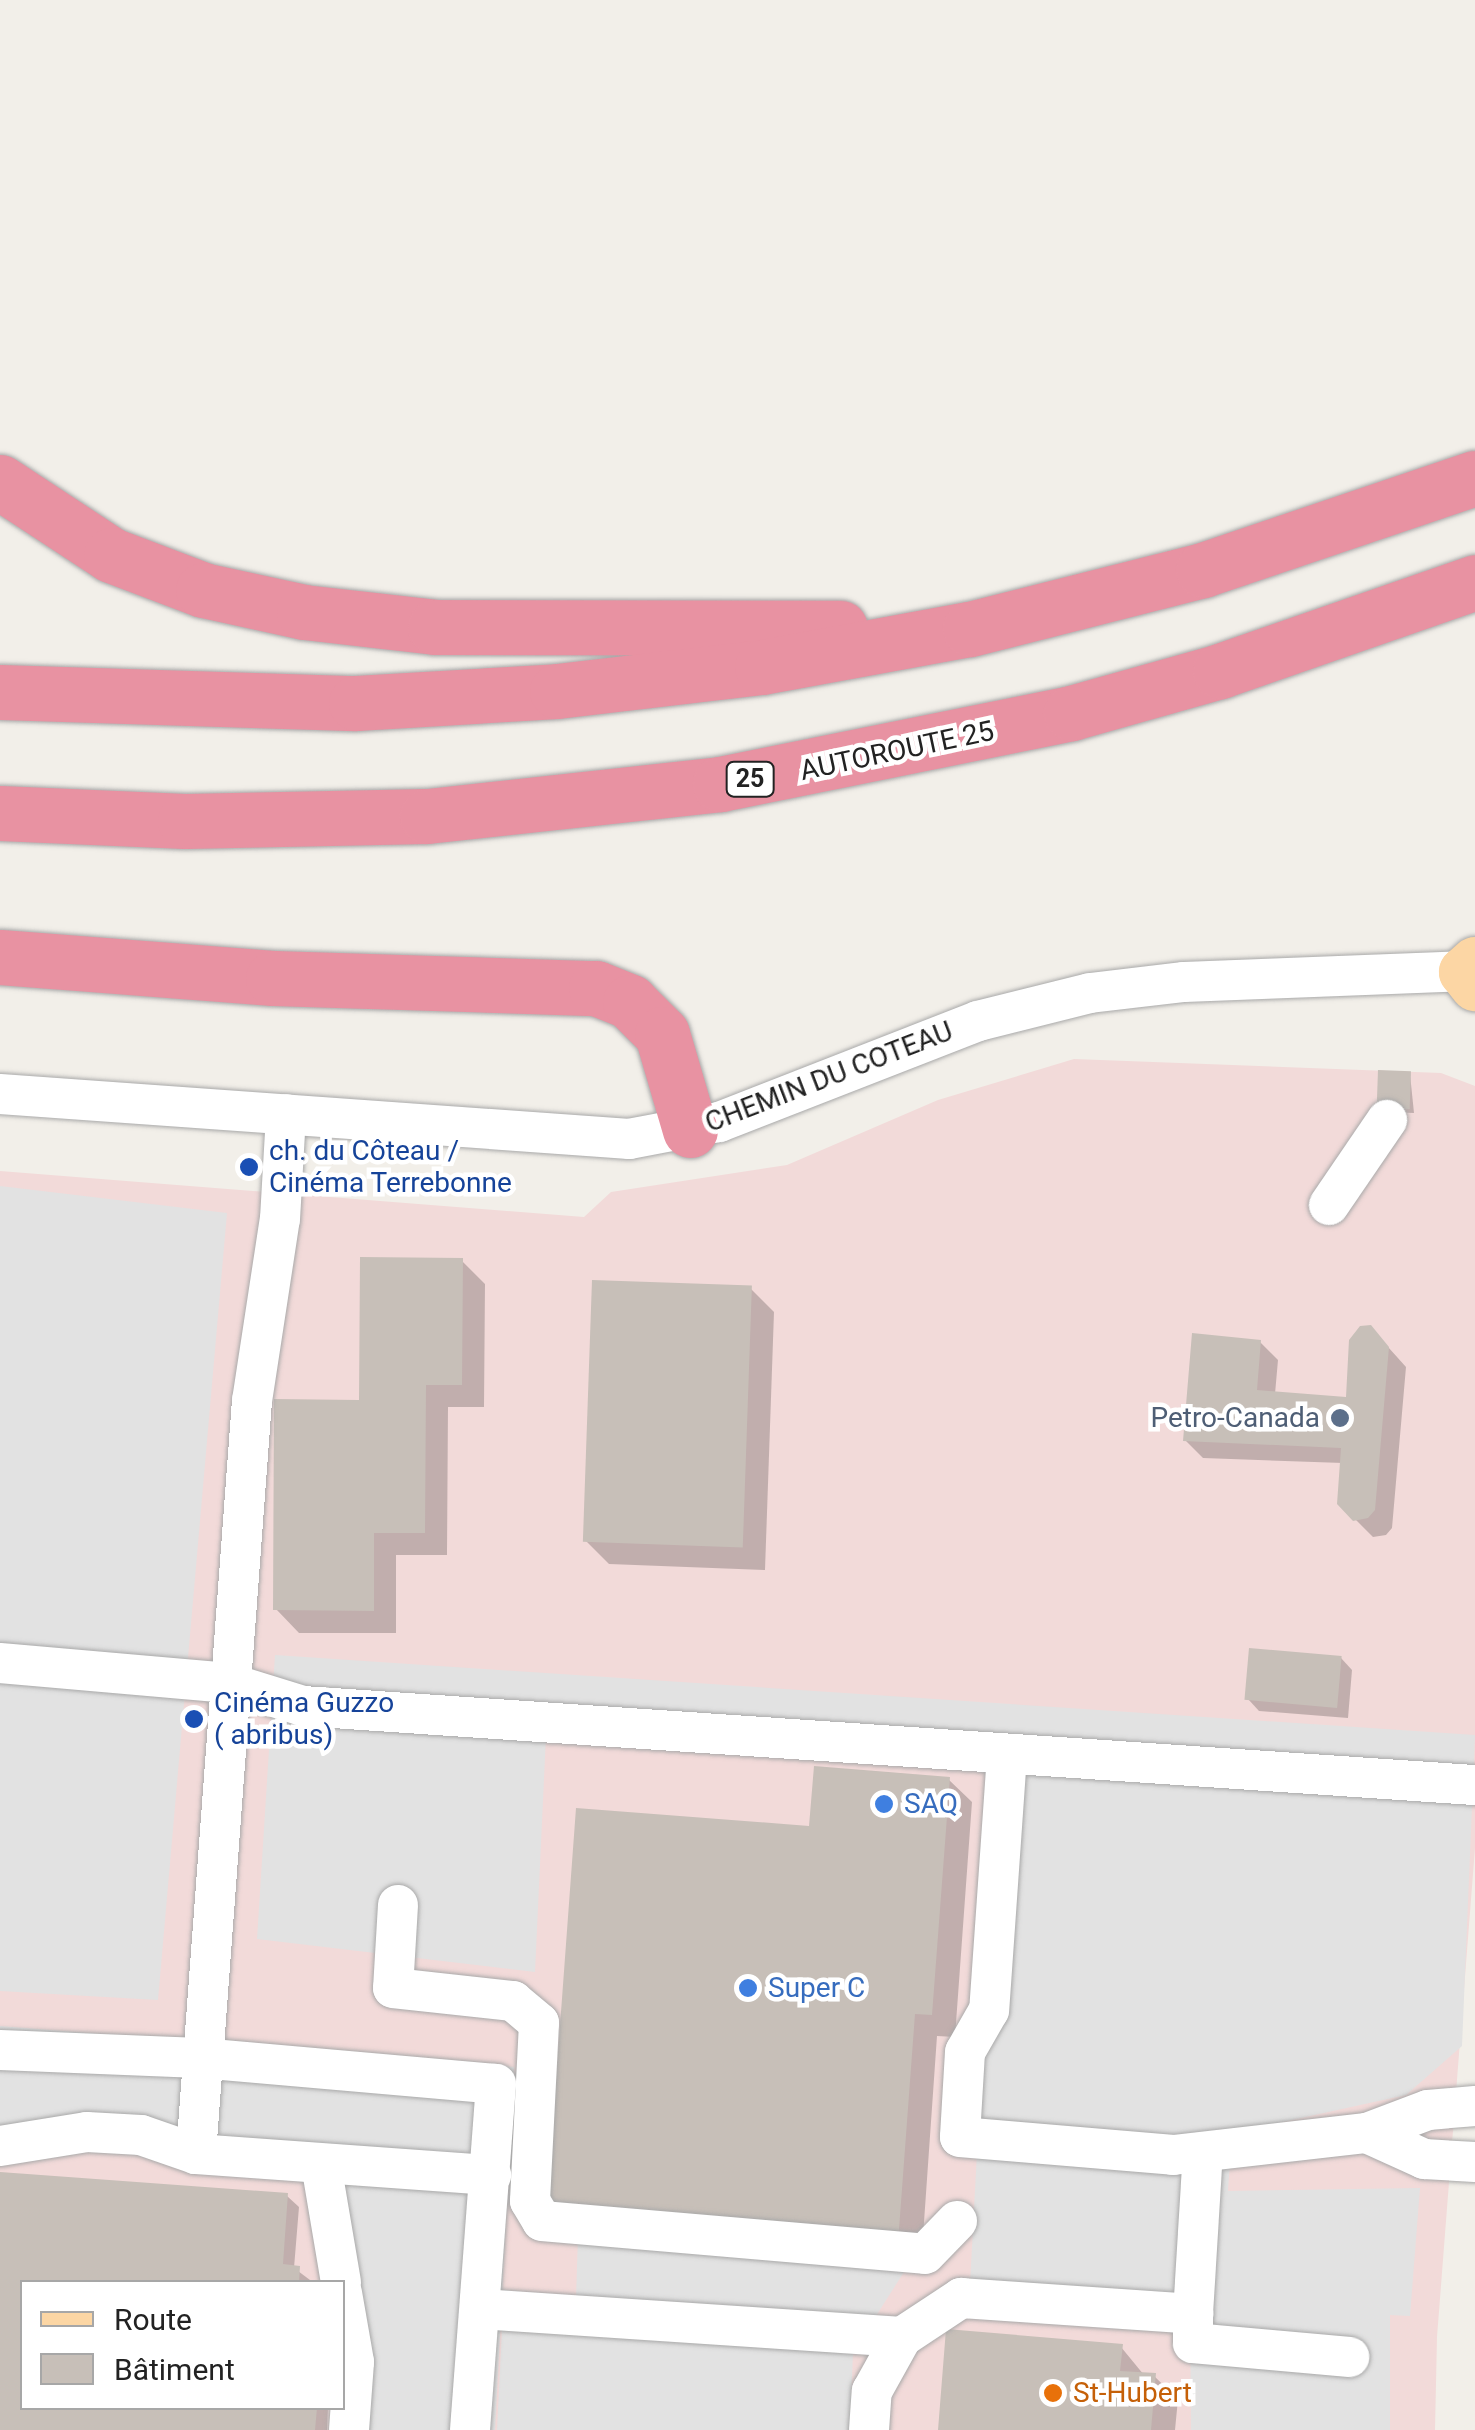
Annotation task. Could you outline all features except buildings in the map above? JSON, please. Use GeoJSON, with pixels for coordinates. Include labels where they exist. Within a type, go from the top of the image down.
{"type":"FeatureCollection","features":[{"type":"Feature","properties":{"kind":"highway"},"geometry":{"type":"LineString","coordinates":[[0,692],[265,704],[450,699],[762,667],[970,629],[1253,555],[1475,478]]}},
{"type":"Feature","properties":{"kind":"highway"},"geometry":{"type":"LineString","coordinates":[[0,482],[111,555],[204,590],[304,612],[435,626],[970,629]]}},
{"type":"Feature","properties":{"kind":"highway","name":"AUTOROUTE 25"},"geometry":{"type":"LineString","coordinates":[[0,813],[185,822],[426,816],[737,782],[1087,709],[1257,659],[1475,582]]}},
{"type":"Feature","properties":{"kind":"highway"},"geometry":{"type":"LineString","coordinates":[[0,957],[273,978],[596,988],[630,1002],[662,1034],[690,1130]]}},
{"type":"Feature","properties":{"kind":"street","name":"CHEMIN DU COTEAU"},"geometry":{"type":"LineString","coordinates":[[0,1094],[604,1139],[690,1130],[794,1096],[978,1021],[1090,993],[1184,982],[1472,973]]}},
{"type":"Feature","properties":{"kind":"street"},"geometry":{"type":"LineString","coordinates":[[196,2154],[200,2058],[252,1401],[280,1219],[286,1114]]}},
{"type":"Feature","properties":{"kind":"street"},"geometry":{"type":"LineString","coordinates":[[1329,1205],[1388,1120]]}},
{"type":"Feature","properties":{"kind":"street"},"geometry":{"type":"LineString","coordinates":[[0,1663],[229,1683],[303,1706],[1475,1785]]}},
{"type":"Feature","properties":{"kind":"street"},"geometry":{"type":"LineString","coordinates":[[1007,1755],[989,2010],[966,2052],[960,2137],[1203,2152],[1367,2133],[1428,2110],[1475,2106]]}},
{"type":"Feature","properties":{"kind":"street"},"geometry":{"type":"LineString","coordinates":[[398,1905],[392,1988],[513,2001],[539,2023],[530,2201],[542,2221],[924,2254],[957,2221]]}},
{"type":"Feature","properties":{"kind":"street"},"geometry":{"type":"LineString","coordinates":[[0,2050],[200,2058],[496,2084],[470,2430]]}},
{"type":"Feature","properties":{"kind":"street"},"geometry":{"type":"LineString","coordinates":[[0,2146],[87,2132],[142,2134],[196,2154],[491,2174]]}},
{"type":"Feature","properties":{"kind":"street"},"geometry":{"type":"LineString","coordinates":[[1367,2133],[1424,2158],[1475,2162]]}},
{"type":"Feature","properties":{"kind":"street"},"geometry":{"type":"LineString","coordinates":[[1203,2152],[1193,2342],[1349,2357]]}},
{"type":"Feature","properties":{"kind":"street"},"geometry":{"type":"LineString","coordinates":[[321,2164],[341,2280]]}},
{"type":"Feature","properties":{"kind":"street"},"geometry":{"type":"LineString","coordinates":[[869,2430],[872,2391],[902,2338],[961,2298],[1193,2314]]}},
{"type":"Feature","properties":{"kind":"street"},"geometry":{"type":"LineString","coordinates":[[480,2309],[902,2338]]}},
{"type":"Feature","properties":{"kind":"street"},"geometry":{"type":"LineString","coordinates":[[345,2310],[354,2362],[349,2430]]}},
{"type":"Feature","properties":{"kind":"shaded area"},"geometry":{"type":"Polygon","coordinates":[[[1074,1059],[1441,1073],[1475,1086],[1475,1848],[1437,2337],[1435,2430],[0,2430],[0,1171],[584,1217],[611,1192],[787,1165],[938,1100],[1074,1059]]]}},
{"type":"Feature","properties":{"kind":"shaded area"},"geometry":{"type":"Polygon","coordinates":[[[0,1186],[227,1213],[158,2000],[0,1991],[0,1186]]]}},
{"type":"Feature","properties":{"kind":"shaded area"},"geometry":{"type":"Polygon","coordinates":[[[275,1655],[1475,1735],[1462,2046],[1406,2095],[1232,2133],[1228,2191],[1420,2188],[1410,2316],[1390,2315],[1390,2430],[1191,2430],[1190,2300],[970,2284],[982,2058],[1019,1764],[546,1736],[535,1972],[257,1939],[275,1655]]]}},
{"type":"Feature","properties":{"kind":"shaded area"},"geometry":{"type":"Polygon","coordinates":[[[0,2026],[514,2067],[495,2430],[329,2430],[331,2410],[345,2410],[345,2280],[341,2280],[301,2157],[0,2133],[0,2026]]]}},
{"type":"Feature","properties":{"kind":"shaded area"},"geometry":{"type":"Polygon","coordinates":[[[578,2236],[911,2261],[853,2352],[850,2430],[497,2430],[504,2290],[576,2298],[578,2236]]]}},
{"type":"Feature","properties":{"kind":"place","name":"ch. du Côteau / Cinéma Terrebonne"},"geometry":{"type":"Point","coordinates":[249,1167]}},
{"type":"Feature","properties":{"kind":"place","name":"Petro-Canada"},"geometry":{"type":"Point","coordinates":[1340,1418]}},
{"type":"Feature","properties":{"kind":"place","name":"Cinéma Guzzo ( abribus)"},"geometry":{"type":"Point","coordinates":[194,1719]}},
{"type":"Feature","properties":{"kind":"place","name":"SAQ"},"geometry":{"type":"Point","coordinates":[884,1804]}},
{"type":"Feature","properties":{"kind":"place","name":"Super C"},"geometry":{"type":"Point","coordinates":[748,1988]}},
{"type":"Feature","properties":{"kind":"place","name":"St-Hubert"},"geometry":{"type":"Point","coordinates":[1053,2393]}}]}
